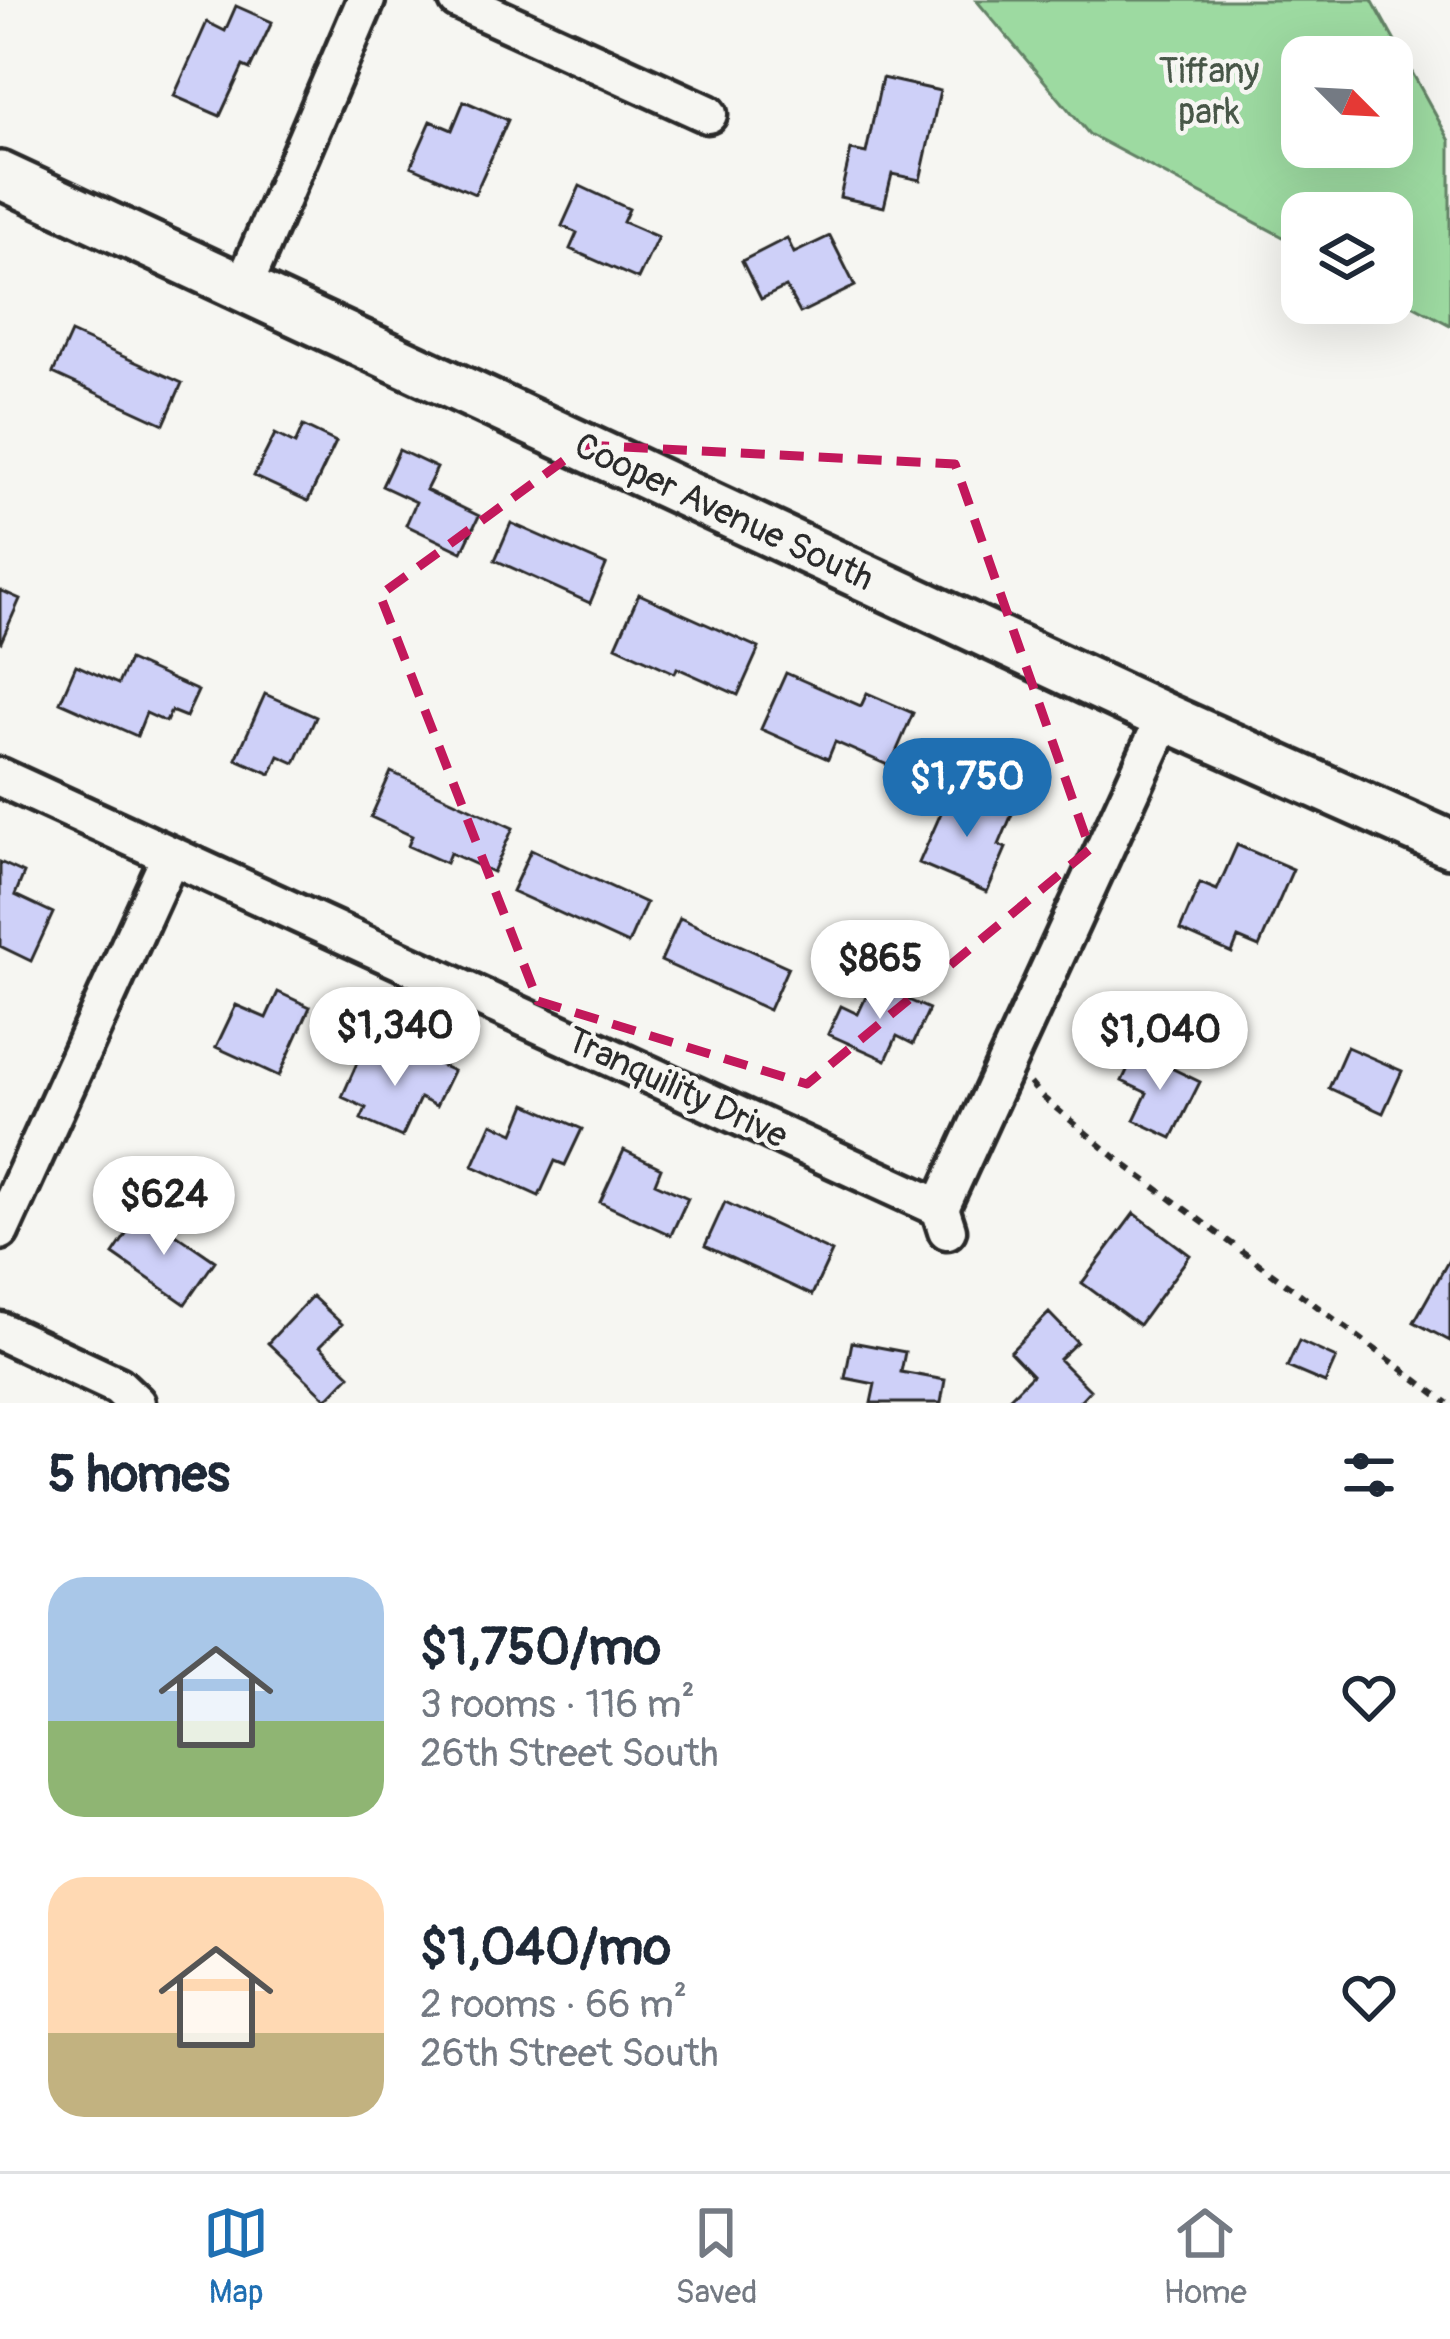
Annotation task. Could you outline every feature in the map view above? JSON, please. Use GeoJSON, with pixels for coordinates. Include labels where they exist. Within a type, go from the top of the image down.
{"type":"FeatureCollection","features":[{"type":"Feature","properties":{"kind":"street"},"geometry":{"type":"LineString","coordinates":[[243,289],[366,0]]}},
{"type":"Feature","properties":{"kind":"street"},"geometry":{"type":"LineString","coordinates":[[458,0],[708,114]]}},
{"type":"Feature","properties":{"kind":"street","name":"Cooper Avenue South"},"geometry":{"type":"LineString","coordinates":[[0,175],[1165,717],[1450,844]]}},
{"type":"Feature","properties":{"kind":"street"},"geometry":{"type":"LineString","coordinates":[[1009,1058],[1165,717]]}},
{"type":"Feature","properties":{"kind":"street","name":"Tranquility Drive"},"geometry":{"type":"LineString","coordinates":[[0,777],[943,1219],[1009,1058]]}},
{"type":"Feature","properties":{"kind":"street"},"geometry":{"type":"LineString","coordinates":[[0,1231],[170,857]]}},
{"type":"Feature","properties":{"kind":"street"},"geometry":{"type":"LineString","coordinates":[[0,1331],[118,1386],[136,1403]]}},
{"type":"Feature","properties":{"kind":"path"},"geometry":{"type":"LineString","coordinates":[[1009,1058],[1040,1095],[1121,1162],[1448,1403]]}},
{"type":"Feature","properties":{"kind":"highlighted area"},"geometry":{"type":"Polygon","coordinates":[[[585,445],[955,464],[1090,849],[807,1084],[538,1001],[380,595],[585,445]]]}},
{"type":"Feature","properties":{"kind":"green space","name":"Tiffany park"},"geometry":{"type":"Polygon","coordinates":[[[976,0],[1372,0],[1392,36],[1281,36],[1281,168],[1413,168],[1413,74],[1450,141],[1450,325],[1413,305],[1413,192],[1281,192],[1281,236],[1089,134],[976,0]]]}},
{"type":"Feature","properties":{"kind":"building"},"geometry":{"type":"Polygon","coordinates":[[[236,6],[272,22],[250,69],[243,66],[220,116],[174,96],[207,22],[225,31],[236,6]]]}},
{"type":"Feature","properties":{"kind":"building"},"geometry":{"type":"Polygon","coordinates":[[[882,78],[940,91],[920,180],[892,174],[884,207],[840,197],[851,150],[866,153],[882,78]]]}},
{"type":"Feature","properties":{"kind":"building"},"geometry":{"type":"Polygon","coordinates":[[[464,101],[508,120],[475,194],[411,166],[431,121],[452,130],[464,101]]]}},
{"type":"Feature","properties":{"kind":"building"},"geometry":{"type":"Polygon","coordinates":[[[580,186],[629,209],[623,222],[658,237],[638,279],[570,249],[577,233],[562,226],[580,186]]]}},
{"type":"Feature","properties":{"kind":"building"},"geometry":{"type":"Polygon","coordinates":[[[830,236],[855,286],[800,313],[786,287],[761,299],[742,261],[787,238],[794,253],[830,236]]]}},
{"type":"Feature","properties":{"kind":"building"},"geometry":{"type":"Polygon","coordinates":[[[71,333],[182,383],[164,424],[53,373],[71,333]]]}},
{"type":"Feature","properties":{"kind":"building"},"geometry":{"type":"Polygon","coordinates":[[[303,426],[336,442],[308,501],[254,476],[275,434],[295,444],[303,426]]]}},
{"type":"Feature","properties":{"kind":"building"},"geometry":{"type":"Polygon","coordinates":[[[399,450],[437,468],[426,490],[479,516],[462,552],[406,525],[416,502],[382,486],[399,450]]]}},
{"type":"Feature","properties":{"kind":"building"},"geometry":{"type":"Polygon","coordinates":[[[511,523],[606,565],[590,603],[495,560],[511,523]]]}},
{"type":"Feature","properties":{"kind":"building"},"geometry":{"type":"Polygon","coordinates":[[[0,590],[20,599],[1,642],[0,641],[0,590]]]}},
{"type":"Feature","properties":{"kind":"building"},"geometry":{"type":"Polygon","coordinates":[[[639,594],[759,648],[738,695],[616,646],[639,594]]]}},
{"type":"Feature","properties":{"kind":"building"},"geometry":{"type":"Polygon","coordinates":[[[129,660],[198,691],[186,717],[171,711],[166,722],[146,713],[137,736],[60,702],[76,665],[118,684],[129,660]]]}},
{"type":"Feature","properties":{"kind":"building"},"geometry":{"type":"Polygon","coordinates":[[[786,673],[861,706],[867,693],[913,713],[890,766],[835,742],[828,759],[761,729],[786,673]]]}},
{"type":"Feature","properties":{"kind":"building"},"geometry":{"type":"Polygon","coordinates":[[[265,694],[316,717],[295,763],[279,756],[271,774],[236,759],[265,694]]]}},
{"type":"Feature","properties":{"kind":"building"},"geometry":{"type":"Polygon","coordinates":[[[391,772],[513,828],[493,872],[450,853],[446,863],[408,846],[412,836],[371,817],[391,772]]]}},
{"type":"Feature","properties":{"kind":"building"},"geometry":{"type":"Polygon","coordinates":[[[952,788],[1012,814],[999,845],[1006,848],[987,892],[919,863],[952,788]]]}},
{"type":"Feature","properties":{"kind":"building"},"geometry":{"type":"Polygon","coordinates":[[[1237,845],[1293,869],[1259,947],[1238,938],[1232,953],[1180,930],[1200,883],[1217,890],[1237,845]]]}},
{"type":"Feature","properties":{"kind":"building"},"geometry":{"type":"Polygon","coordinates":[[[531,850],[646,903],[628,944],[512,891],[531,850]]]}},
{"type":"Feature","properties":{"kind":"building"},"geometry":{"type":"Polygon","coordinates":[[[0,862],[24,873],[15,895],[53,913],[31,961],[0,946],[0,862]]]}},
{"type":"Feature","properties":{"kind":"building"},"geometry":{"type":"Polygon","coordinates":[[[680,918],[788,967],[769,1010],[661,961],[680,918]]]}},
{"type":"Feature","properties":{"kind":"building"},"geometry":{"type":"Polygon","coordinates":[[[872,984],[929,1009],[913,1044],[897,1036],[886,1060],[828,1034],[841,1006],[858,1014],[872,984]]]}},
{"type":"Feature","properties":{"kind":"building"},"geometry":{"type":"Polygon","coordinates":[[[278,992],[310,1007],[279,1076],[216,1047],[236,1005],[266,1018],[278,992]]]}},
{"type":"Feature","properties":{"kind":"building"},"geometry":{"type":"Polygon","coordinates":[[[1347,1047],[1402,1071],[1383,1113],[1329,1088],[1347,1047]]]}},
{"type":"Feature","properties":{"kind":"building"},"geometry":{"type":"Polygon","coordinates":[[[405,1049],[453,1071],[436,1106],[420,1098],[402,1137],[361,1119],[366,1108],[342,1097],[361,1054],[395,1069],[405,1049]]]}},
{"type":"Feature","properties":{"kind":"building"},"geometry":{"type":"Polygon","coordinates":[[[1136,1051],[1200,1082],[1172,1138],[1134,1120],[1147,1093],[1122,1081],[1136,1051]]]}},
{"type":"Feature","properties":{"kind":"building"},"geometry":{"type":"Polygon","coordinates":[[[526,1104],[582,1129],[565,1165],[555,1161],[539,1196],[473,1166],[492,1123],[514,1133],[526,1104]]]}},
{"type":"Feature","properties":{"kind":"building"},"geometry":{"type":"Polygon","coordinates":[[[624,1150],[661,1168],[655,1183],[688,1198],[671,1235],[600,1202],[624,1150]]]}},
{"type":"Feature","properties":{"kind":"building"},"geometry":{"type":"Polygon","coordinates":[[[725,1202],[832,1252],[812,1295],[705,1246],[725,1202]]]}},
{"type":"Feature","properties":{"kind":"building"},"geometry":{"type":"Polygon","coordinates":[[[142,1211],[215,1261],[185,1304],[113,1254],[142,1211]]]}},
{"type":"Feature","properties":{"kind":"building"},"geometry":{"type":"Polygon","coordinates":[[[1134,1213],[1190,1255],[1139,1325],[1082,1283],[1134,1213]]]}},
{"type":"Feature","properties":{"kind":"building"},"geometry":{"type":"Polygon","coordinates":[[[1450,1258],[1450,1341],[1414,1322],[1450,1258]]]}},
{"type":"Feature","properties":{"kind":"building"},"geometry":{"type":"Polygon","coordinates":[[[312,1296],[342,1324],[320,1346],[350,1375],[327,1399],[268,1343],[312,1296]]]}},
{"type":"Feature","properties":{"kind":"building"},"geometry":{"type":"Polygon","coordinates":[[[1049,1313],[1077,1342],[1059,1359],[1090,1390],[1078,1403],[1004,1403],[1032,1375],[1010,1352],[1049,1313]]]}},
{"type":"Feature","properties":{"kind":"building"},"geometry":{"type":"Polygon","coordinates":[[[1299,1341],[1336,1358],[1325,1383],[1287,1367],[1299,1341]]]}},
{"type":"Feature","properties":{"kind":"building"},"geometry":{"type":"Polygon","coordinates":[[[852,1342],[905,1352],[901,1372],[945,1380],[941,1403],[871,1403],[875,1384],[845,1378],[852,1342]]]}}]}
